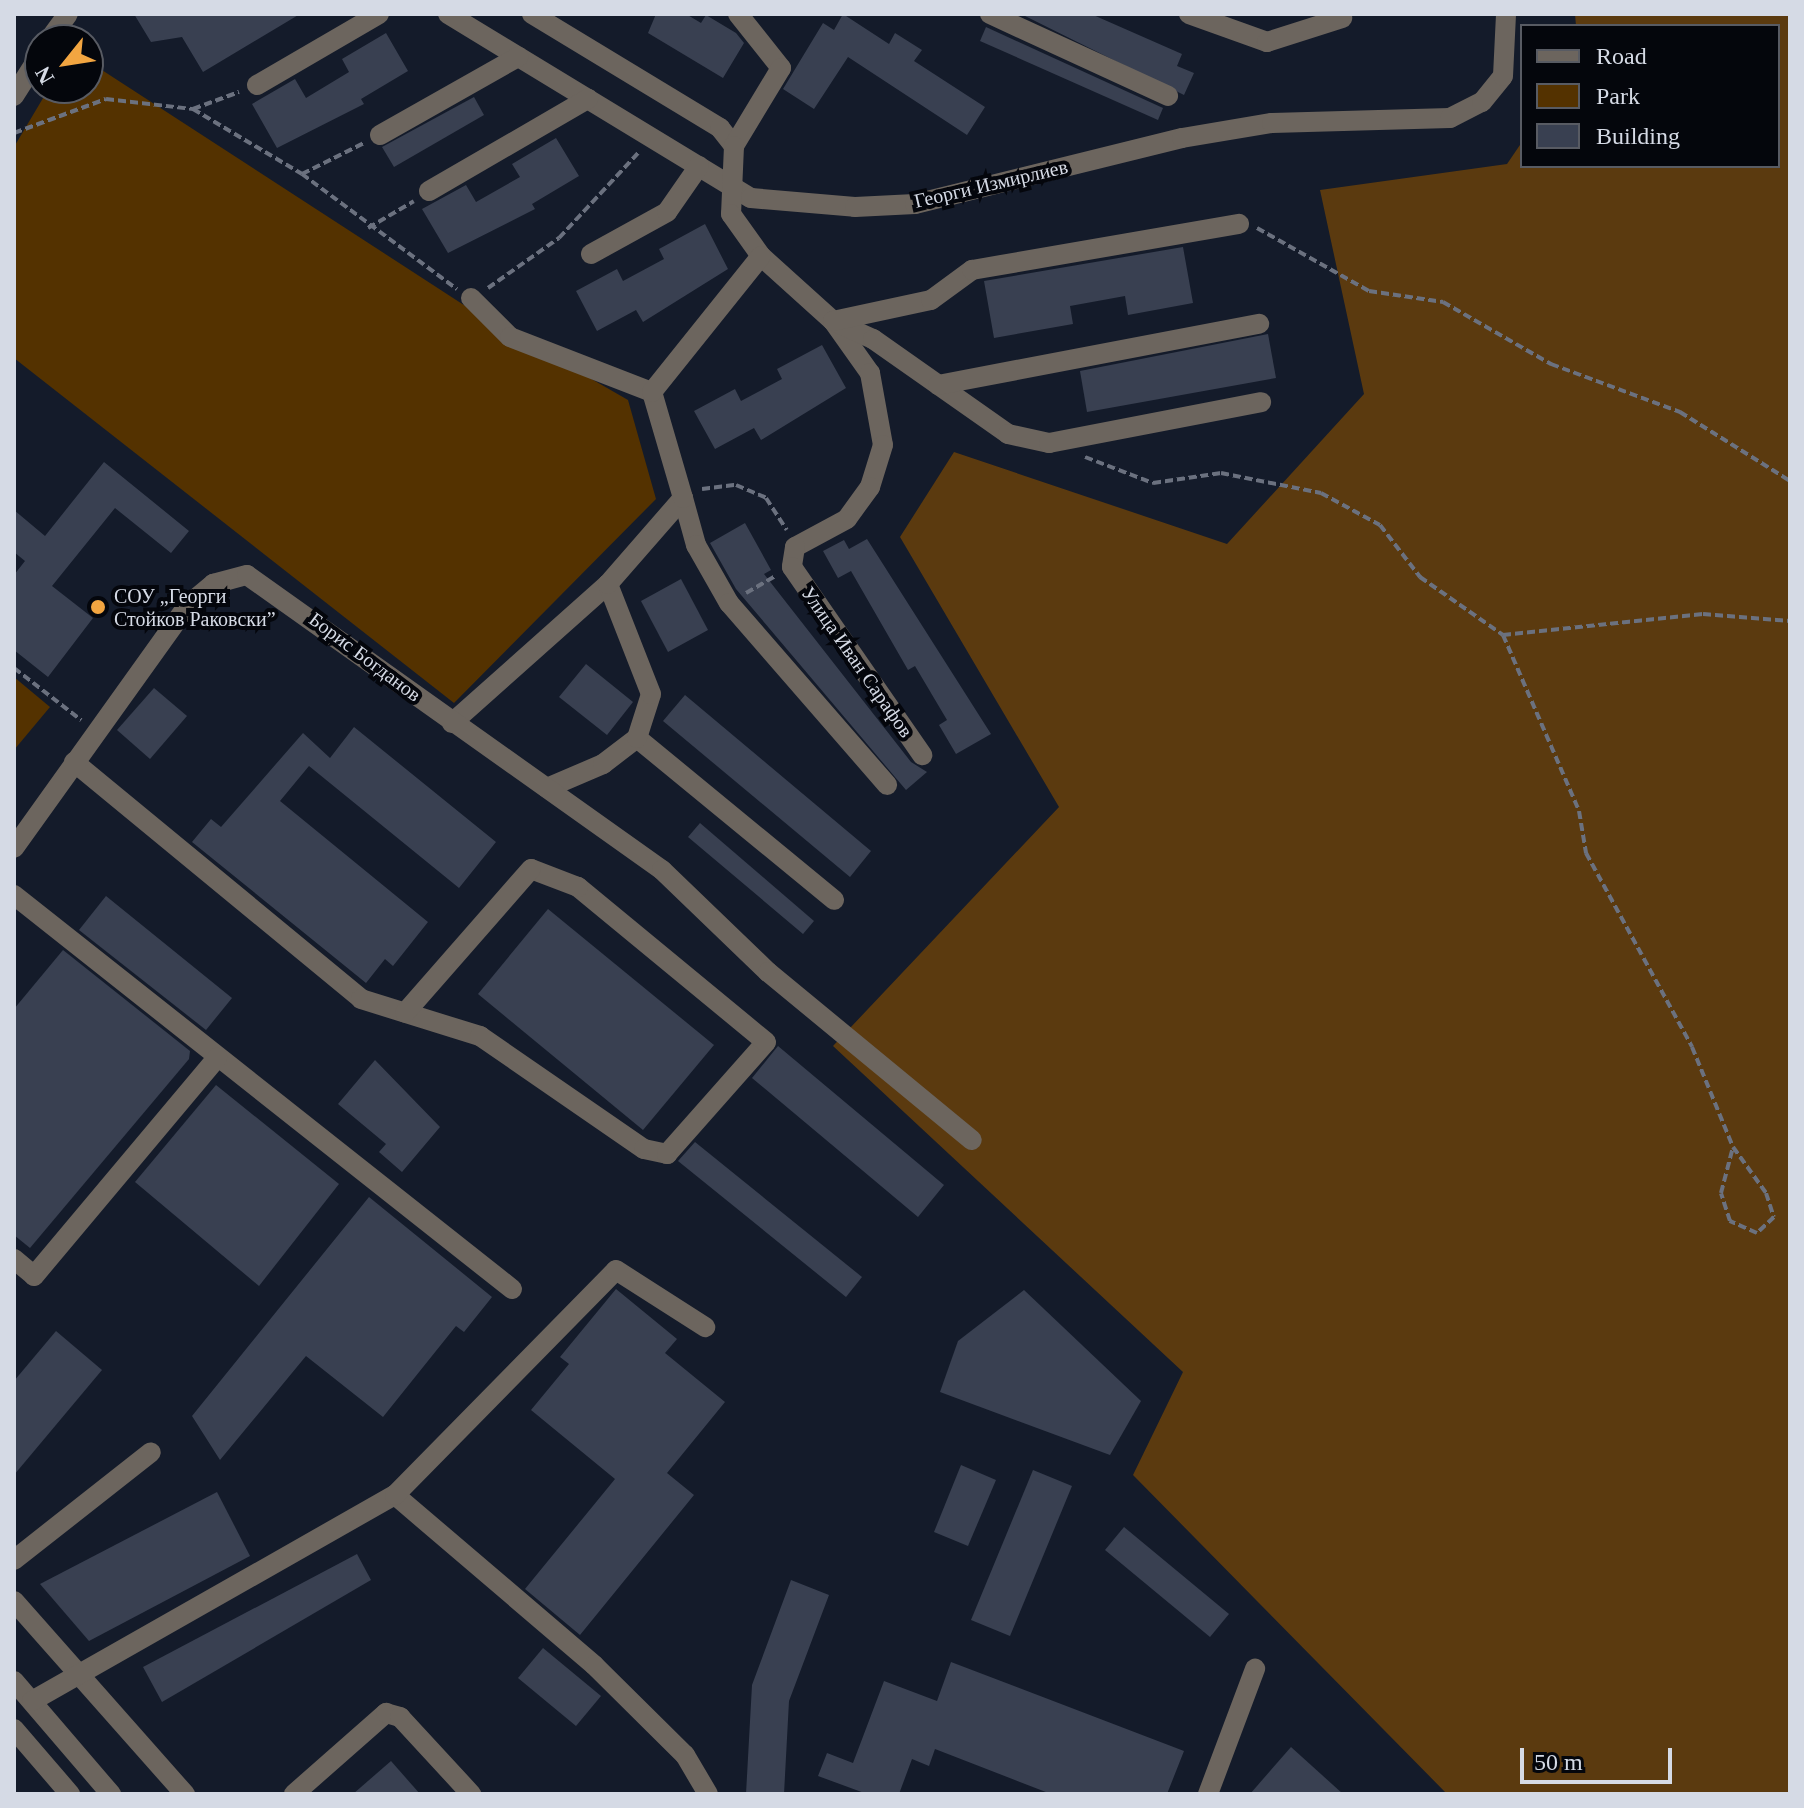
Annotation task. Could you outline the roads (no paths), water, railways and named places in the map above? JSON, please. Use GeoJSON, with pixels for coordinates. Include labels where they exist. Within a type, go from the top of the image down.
{"type":"FeatureCollection","features":[{"type":"Feature","properties":{"kind":"street"},"geometry":{"type":"LineString","coordinates":[[257,85],[379,14]]}},
{"type":"Feature","properties":{"kind":"street","name":"Георги Измирлиев"},"geometry":{"type":"LineString","coordinates":[[448,14],[751,198],[915,204],[1182,138],[1272,123],[1450,118],[1482,102],[1503,76],[1506,14]]}},
{"type":"Feature","properties":{"kind":"street"},"geometry":{"type":"LineString","coordinates":[[532,14],[720,128],[734,146]]}},
{"type":"Feature","properties":{"kind":"street"},"geometry":{"type":"LineString","coordinates":[[738,14],[781,68],[734,146],[729,184],[731,214],[761,256],[833,321],[938,385],[1008,434],[1049,443],[1261,402]]}},
{"type":"Feature","properties":{"kind":"street"},"geometry":{"type":"LineString","coordinates":[[990,14],[1168,96]]}},
{"type":"Feature","properties":{"kind":"street"},"geometry":{"type":"LineString","coordinates":[[1189,14],[1267,42],[1343,15]]}},
{"type":"Feature","properties":{"kind":"street"},"geometry":{"type":"LineString","coordinates":[[380,135],[518,57]]}},
{"type":"Feature","properties":{"kind":"street"},"geometry":{"type":"LineString","coordinates":[[429,191],[588,99]]}},
{"type":"Feature","properties":{"kind":"street"},"geometry":{"type":"LineString","coordinates":[[591,254],[667,212],[699,166]]}},
{"type":"Feature","properties":{"kind":"street"},"geometry":{"type":"LineString","coordinates":[[833,321],[931,300],[972,270],[1239,224]]}},
{"type":"Feature","properties":{"kind":"street"},"geometry":{"type":"LineString","coordinates":[[652,392],[761,256]]}},
{"type":"Feature","properties":{"kind":"street"},"geometry":{"type":"LineString","coordinates":[[471,298],[510,337],[652,392]]}},
{"type":"Feature","properties":{"kind":"street","name":"Улица Иван Сарафов"},"geometry":{"type":"LineString","coordinates":[[833,321],[870,373],[883,445],[870,487],[847,519],[794,557],[922,755]]}},
{"type":"Feature","properties":{"kind":"street"},"geometry":{"type":"LineString","coordinates":[[938,385],[1259,324]]}},
{"type":"Feature","properties":{"kind":"street"},"geometry":{"type":"LineString","coordinates":[[652,392],[696,545],[729,603],[887,785]]}},
{"type":"Feature","properties":{"kind":"street"},"geometry":{"type":"LineString","coordinates":[[452,723],[608,584],[683,498]]}},
{"type":"Feature","properties":{"kind":"street","name":"Борис Богданов"},"geometry":{"type":"LineString","coordinates":[[14,848],[188,605],[213,584],[247,575],[662,870],[768,972],[972,1140]]}},
{"type":"Feature","properties":{"kind":"street"},"geometry":{"type":"LineString","coordinates":[[547,788],[603,764],[637,738],[651,694],[608,584]]}},
{"type":"Feature","properties":{"kind":"street"},"geometry":{"type":"LineString","coordinates":[[637,738],[834,900]]}},
{"type":"Feature","properties":{"kind":"street"},"geometry":{"type":"LineString","coordinates":[[74,762],[361,999],[405,1013],[480,1036],[644,1149],[667,1154],[766,1042],[578,887],[531,869],[405,1013]]}},
{"type":"Feature","properties":{"kind":"street"},"geometry":{"type":"LineString","coordinates":[[14,895],[217,1058],[373,1172],[512,1289]]}},
{"type":"Feature","properties":{"kind":"street"},"geometry":{"type":"LineString","coordinates":[[14,1259],[34,1276],[217,1058]]}},
{"type":"Feature","properties":{"kind":"street"},"geometry":{"type":"LineString","coordinates":[[32,1701],[395,1495],[616,1270],[705,1327]]}},
{"type":"Feature","properties":{"kind":"street"},"geometry":{"type":"LineString","coordinates":[[14,1560],[151,1452]]}},
{"type":"Feature","properties":{"kind":"street"},"geometry":{"type":"LineString","coordinates":[[395,1495],[594,1665],[685,1755],[708,1794]]}},
{"type":"Feature","properties":{"kind":"street"},"geometry":{"type":"LineString","coordinates":[[14,1601],[75,1676],[185,1794]]}},
{"type":"Feature","properties":{"kind":"street"},"geometry":{"type":"LineString","coordinates":[[1208,1794],[1255,1669]]}},
{"type":"Feature","properties":{"kind":"street"},"geometry":{"type":"LineString","coordinates":[[14,1681],[111,1794]]}},
{"type":"Feature","properties":{"kind":"street"},"geometry":{"type":"LineString","coordinates":[[294,1794],[386,1713],[400,1717],[471,1794]]}},
{"type":"Feature","properties":{"kind":"street"},"geometry":{"type":"LineString","coordinates":[[14,1729],[70,1794]]}},
{"type":"Feature","properties":{"kind":"place","name":"СОУ „Георги Стойков Раковски”"},"geometry":{"type":"Point","coordinates":[98,607]}}]}
